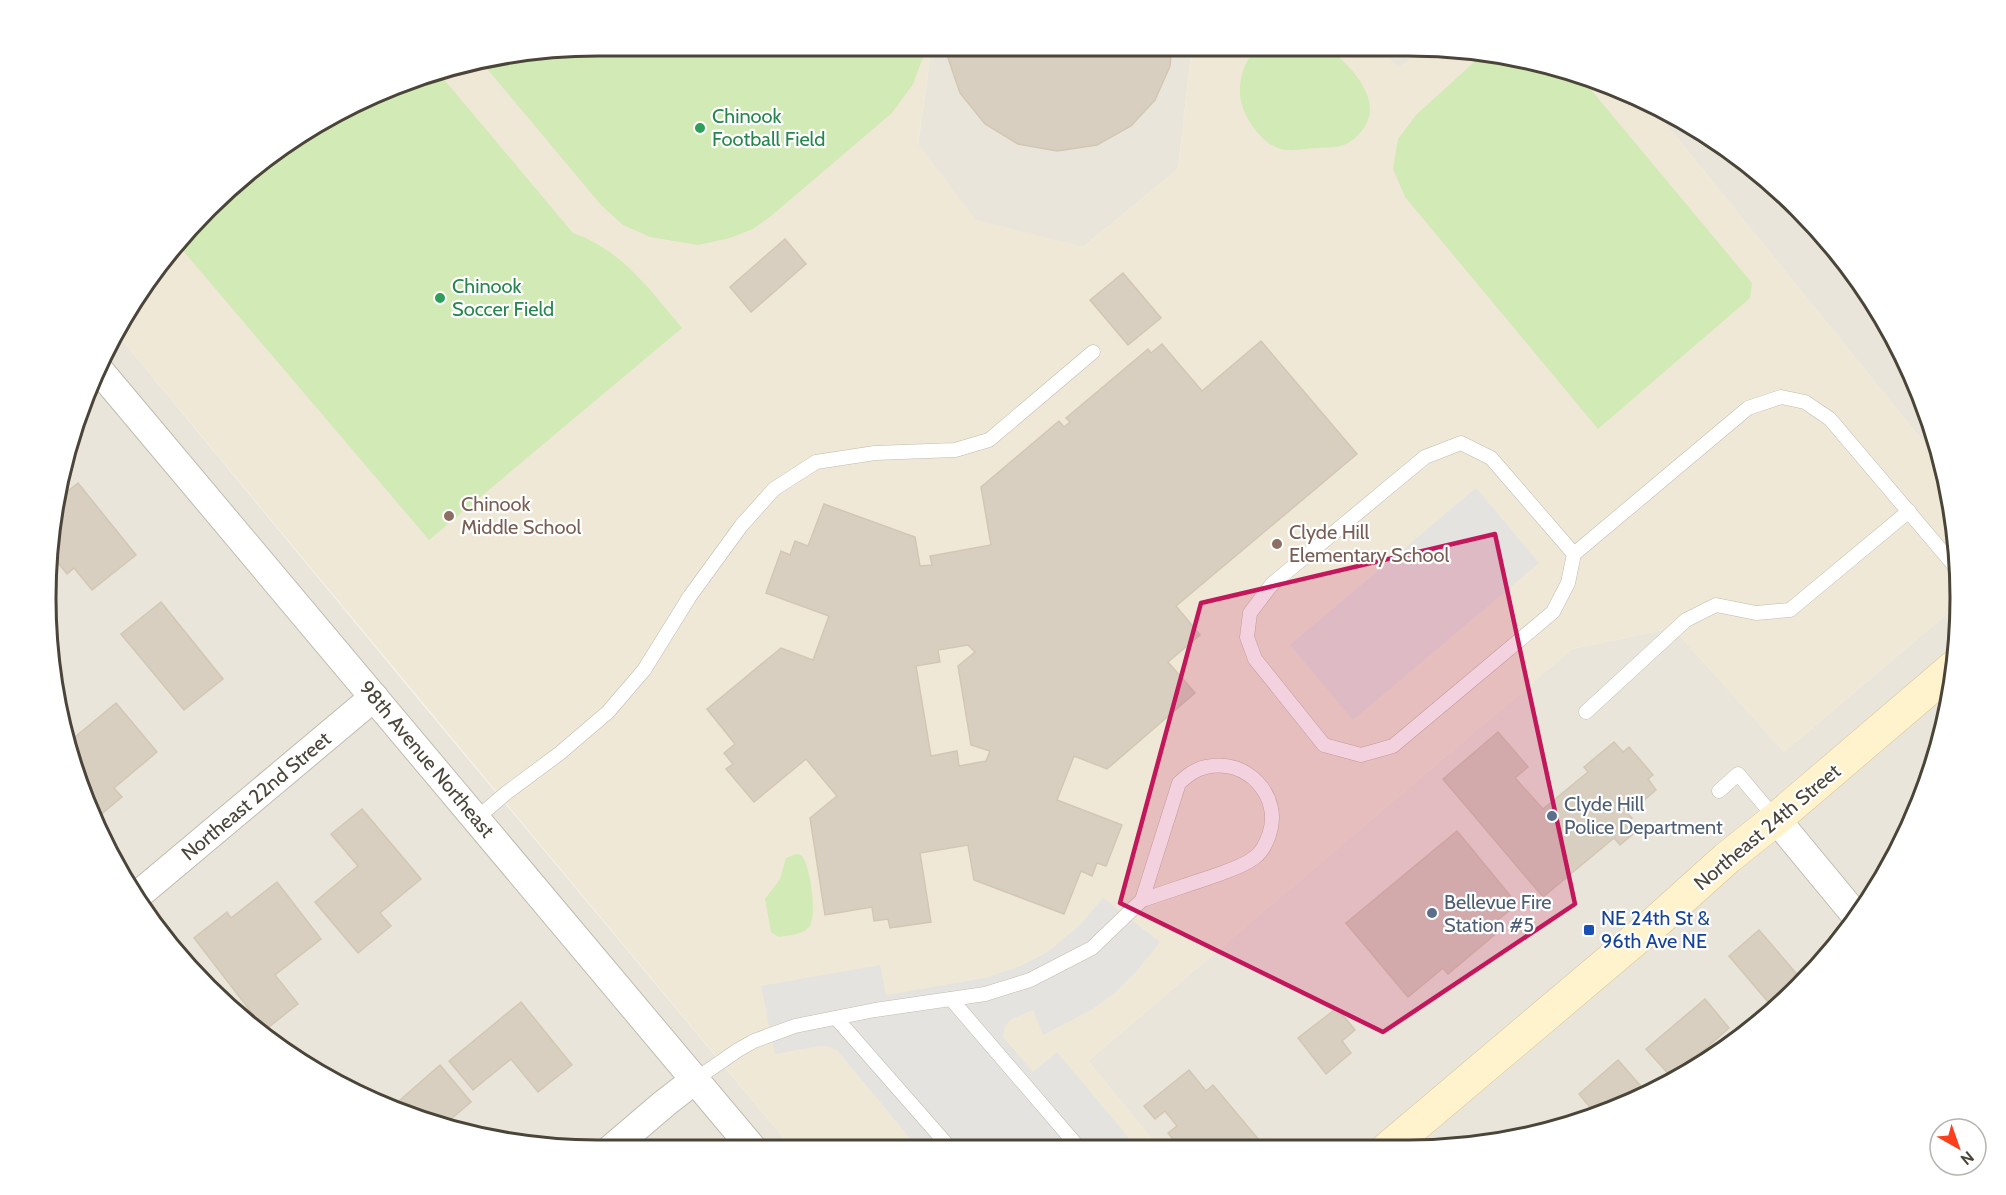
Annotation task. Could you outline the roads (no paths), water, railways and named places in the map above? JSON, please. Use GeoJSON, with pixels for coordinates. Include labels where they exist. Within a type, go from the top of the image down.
{"type":"FeatureCollection","features":[{"type":"Feature","properties":{"kind":"main road","name":"Northeast 24th Street"},"geometry":{"type":"LineString","coordinates":[[1398,1140],[1945,675]]}},
{"type":"Feature","properties":{"kind":"street","name":"98th Avenue Northeast"},"geometry":{"type":"LineString","coordinates":[[103,375],[746,1140]]}},
{"type":"Feature","properties":{"kind":"street","name":"Northeast 22nd Street"},"geometry":{"type":"LineString","coordinates":[[142,891],[374,696]]}},
{"type":"Feature","properties":{"kind":"street"},"geometry":{"type":"LineString","coordinates":[[1776,819],[1851,910]]}},
{"type":"Feature","properties":{"kind":"street"},"geometry":{"type":"LineString","coordinates":[[622,1140],[696,1079]]}},
{"type":"Feature","properties":{"kind":"lane"},"geometry":{"type":"LineString","coordinates":[[477,818],[560,753],[615,703],[644,670],[690,596],[741,526],[774,489],[816,462],[875,453],[955,450],[989,440],[1093,352]]}},
{"type":"Feature","properties":{"kind":"lane"},"geometry":{"type":"LineString","coordinates":[[1574,555],[1491,458],[1461,443],[1425,457],[1272,584],[1250,613],[1247,637],[1255,659],[1324,745],[1361,755],[1393,746],[1553,612],[1568,584],[1574,555],[1748,408],[1781,397],[1805,402],[1830,419],[1949,559]]}},
{"type":"Feature","properties":{"kind":"lane"},"geometry":{"type":"LineString","coordinates":[[1586,712],[1686,620],[1716,605],[1756,614],[1790,610],[1909,511]]}},
{"type":"Feature","properties":{"kind":"lane"},"geometry":{"type":"LineString","coordinates":[[696,1079],[754,1041],[795,1026],[985,994],[1030,980],[1092,948],[1142,900],[1238,868],[1256,857],[1266,843],[1272,828],[1272,812],[1268,795],[1259,782],[1240,769],[1219,765],[1197,770],[1179,783],[1142,900]]}},
{"type":"Feature","properties":{"kind":"lane"},"geometry":{"type":"LineString","coordinates":[[1719,791],[1738,774],[1776,819]]}},
{"type":"Feature","properties":{"kind":"lane"},"geometry":{"type":"LineString","coordinates":[[951,999],[1072,1140]]}},
{"type":"Feature","properties":{"kind":"lane"},"geometry":{"type":"LineString","coordinates":[[836,1018],[943,1140]]}},
{"type":"Feature","properties":{"kind":"place","name":"Chinook Football Field"},"geometry":{"type":"Point","coordinates":[700,128]}},
{"type":"Feature","properties":{"kind":"place","name":"Chinook Soccer Field"},"geometry":{"type":"Point","coordinates":[440,298]}},
{"type":"Feature","properties":{"kind":"place","name":"Chinook Middle School"},"geometry":{"type":"Point","coordinates":[449,516]}},
{"type":"Feature","properties":{"kind":"place","name":"Clyde Hill Elementary School"},"geometry":{"type":"Point","coordinates":[1277,544]}},
{"type":"Feature","properties":{"kind":"place","name":"Clyde Hill Police Department"},"geometry":{"type":"Point","coordinates":[1552,816]}},
{"type":"Feature","properties":{"kind":"place","name":"Bellevue Fire Station #5"},"geometry":{"type":"Point","coordinates":[1432,913]}},
{"type":"Feature","properties":{"kind":"place","name":"NE 24th St & 96th Ave NE"},"geometry":{"type":"Point","coordinates":[1589,930]}}]}
